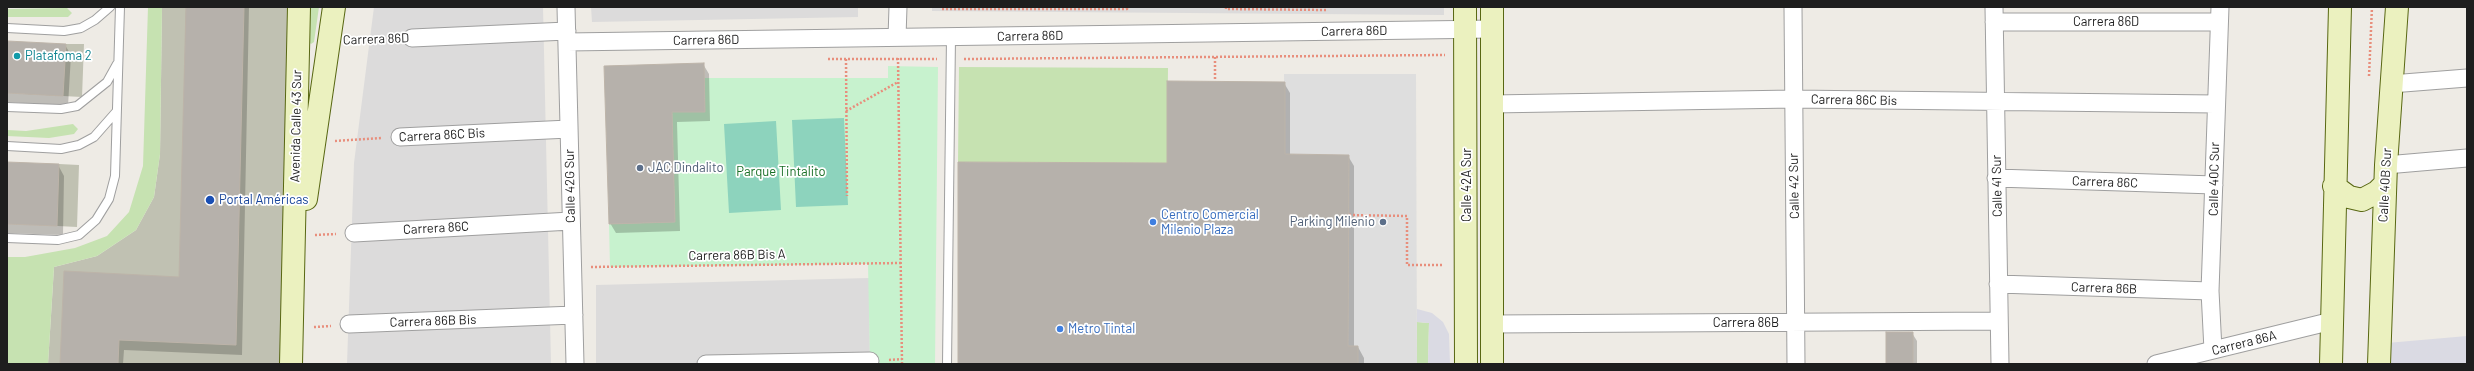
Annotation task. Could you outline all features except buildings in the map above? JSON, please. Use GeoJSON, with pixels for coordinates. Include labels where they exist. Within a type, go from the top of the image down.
{"type":"FeatureCollection","features":[{"type":"Feature","properties":{"kind":"street","name":"Avenida Calle 43 Sur"},"geometry":{"type":"LineString","coordinates":[[292,364],[291,327],[299,7]]}},
{"type":"Feature","properties":{"kind":"street"},"geometry":{"type":"LineString","coordinates":[[292,303],[334,7]]}},
{"type":"Feature","properties":{"kind":"street","name":"Calle 42G Sur"},"geometry":{"type":"LineString","coordinates":[[566,7],[575,364]]}},
{"type":"Feature","properties":{"kind":"street"},"geometry":{"type":"LineString","coordinates":[[897,37],[898,7]]}},
{"type":"Feature","properties":{"kind":"street","name":"Calle 42A Sur"},"geometry":{"type":"LineString","coordinates":[[1465,7],[1466,364]]}},
{"type":"Feature","properties":{"kind":"street","name":"Calle 42A Sur"},"geometry":{"type":"LineString","coordinates":[[1492,7],[1492,364]]}},
{"type":"Feature","properties":{"kind":"street","name":"Calle 42 Sur"},"geometry":{"type":"LineString","coordinates":[[1793,7],[1796,364]]}},
{"type":"Feature","properties":{"kind":"street"},"geometry":{"type":"LineString","coordinates":[[2331,364],[2334,186],[2340,7]]}},
{"type":"Feature","properties":{"kind":"street","name":"Calle 40B Sur"},"geometry":{"type":"LineString","coordinates":[[2379,364],[2386,174],[2391,84],[2398,7]]}},
{"type":"Feature","properties":{"kind":"street","name":"Carrera 86D"},"geometry":{"type":"LineString","coordinates":[[1994,14],[2219,14]]}},
{"type":"Feature","properties":{"kind":"street","name":"Calle 41 Sur"},"geometry":{"type":"LineString","coordinates":[[1994,14],[2000,364]]}},
{"type":"Feature","properties":{"kind":"street","name":"Calle 40C Sur"},"geometry":{"type":"LineString","coordinates":[[2213,350],[2210,291],[2219,14]]}},
{"type":"Feature","properties":{"kind":"street","name":"Carrera 86D"},"geometry":{"type":"LineString","coordinates":[[412,38],[951,37],[1492,29]]}},
{"type":"Feature","properties":{"kind":"street"},"geometry":{"type":"LineString","coordinates":[[2391,84],[2467,78]]}},
{"type":"Feature","properties":{"kind":"street","name":"Carrera 86C Bis"},"geometry":{"type":"LineString","coordinates":[[1492,104],[1793,99],[2215,104]]}},
{"type":"Feature","properties":{"kind":"street","name":"Carrera 86C Bis"},"geometry":{"type":"LineString","coordinates":[[400,137],[569,129]]}},
{"type":"Feature","properties":{"kind":"street"},"geometry":{"type":"LineString","coordinates":[[2334,186],[2349,197],[2362,200],[2377,192],[2386,174],[2467,158]]}},
{"type":"Feature","properties":{"kind":"street","name":"Carrera 86C"},"geometry":{"type":"LineString","coordinates":[[1996,178],[2214,185]]}},
{"type":"Feature","properties":{"kind":"street","name":"Carrera 86C"},"geometry":{"type":"LineString","coordinates":[[354,233],[571,221]]}},
{"type":"Feature","properties":{"kind":"street","name":"Carrera 86B"},"geometry":{"type":"LineString","coordinates":[[1998,284],[2210,291]]}},
{"type":"Feature","properties":{"kind":"street","name":"Carrera 86B Bis"},"geometry":{"type":"LineString","coordinates":[[350,324],[574,315]]}},
{"type":"Feature","properties":{"kind":"street","name":"Carrera 86B"},"geometry":{"type":"LineString","coordinates":[[1492,324],[1999,321]]}},
{"type":"Feature","properties":{"kind":"street","name":"Carrera 86A"},"geometry":{"type":"LineString","coordinates":[[2156,364],[2332,321]]}},
{"type":"Feature","properties":{"kind":"street"},"geometry":{"type":"LineString","coordinates":[[706,364],[870,361]]}},
{"type":"Feature","properties":{"kind":"lane"},"geometry":{"type":"LineString","coordinates":[[7,28],[64,31],[81,28],[95,20],[110,7]]}},
{"type":"Feature","properties":{"kind":"lane"},"geometry":{"type":"LineString","coordinates":[[7,238],[58,240],[79,235],[96,220],[109,199],[115,176],[120,7]]}},
{"type":"Feature","properties":{"kind":"lane"},"geometry":{"type":"LineString","coordinates":[[947,364],[951,37]]}},
{"type":"Feature","properties":{"kind":"lane"},"geometry":{"type":"LineString","coordinates":[[7,107],[61,109],[76,106],[107,82],[118,63]]}},
{"type":"Feature","properties":{"kind":"lane"},"geometry":{"type":"LineString","coordinates":[[7,146],[60,149],[80,145],[94,137],[116,112]]}},
{"type":"Feature","properties":{"kind":"path"},"geometry":{"type":"LineString","coordinates":[[942,9],[1127,9],[1127,7]]}},
{"type":"Feature","properties":{"kind":"path"},"geometry":{"type":"LineString","coordinates":[[897,37],[902,364]]}},
{"type":"Feature","properties":{"kind":"path","name":"Carrera 86D"},"geometry":{"type":"LineString","coordinates":[[329,41],[412,38]]}},
{"type":"Feature","properties":{"kind":"path"},"geometry":{"type":"LineString","coordinates":[[822,59],[1447,55]]}},
{"type":"Feature","properties":{"kind":"path"},"geometry":{"type":"LineString","coordinates":[[1215,57],[1215,81]]}},
{"type":"Feature","properties":{"kind":"path"},"geometry":{"type":"LineString","coordinates":[[846,59],[847,196]]}},
{"type":"Feature","properties":{"kind":"path"},"geometry":{"type":"LineString","coordinates":[[846,111],[898,82]]}},
{"type":"Feature","properties":{"kind":"path","name":"Carrera 86C Bis"},"geometry":{"type":"LineString","coordinates":[[315,141],[400,137]]}},
{"type":"Feature","properties":{"kind":"path"},"geometry":{"type":"LineString","coordinates":[[1348,215],[1407,216],[1407,265],[1444,265]]}},
{"type":"Feature","properties":{"kind":"path"},"geometry":{"type":"LineString","coordinates":[[301,235],[354,233]]}},
{"type":"Feature","properties":{"kind":"path","name":"Carrera 86B Bis A"},"geometry":{"type":"LineString","coordinates":[[573,268],[901,263]]}},
{"type":"Feature","properties":{"kind":"path"},"geometry":{"type":"LineString","coordinates":[[291,327],[350,324]]}},
{"type":"Feature","properties":{"kind":"shaded area"},"geometry":{"type":"Polygon","coordinates":[[[162,7],[290,7],[285,364],[48,364],[54,267],[97,256],[136,230],[154,197],[160,154],[162,7]]]}},
{"type":"Feature","properties":{"kind":"shaded area"},"geometry":{"type":"Polygon","coordinates":[[[374,7],[543,7],[551,364],[347,364],[354,163],[374,7]]]}},
{"type":"Feature","properties":{"kind":"shaded area"},"geometry":{"type":"Polygon","coordinates":[[[591,7],[858,7],[858,17],[592,22],[591,7]]]}},
{"type":"Feature","properties":{"kind":"shaded area"},"geometry":{"type":"Polygon","coordinates":[[[932,7],[1444,7],[1444,15],[932,11],[932,7]]]}},
{"type":"Feature","properties":{"kind":"shaded area"},"geometry":{"type":"Polygon","coordinates":[[[66,44],[84,44],[82,97],[25,94],[27,69],[66,44]]]}},
{"type":"Feature","properties":{"kind":"shaded area","name":"Parking Milenio"},"geometry":{"type":"Polygon","coordinates":[[[1284,74],[1416,74],[1417,364],[1358,364],[1358,347],[1348,346],[1349,155],[1285,154],[1284,74]]]}},
{"type":"Feature","properties":{"kind":"shaded area"},"geometry":{"type":"Polygon","coordinates":[[[59,164],[79,165],[77,227],[19,224],[59,164]]]}},
{"type":"Feature","properties":{"kind":"shaded area"},"geometry":{"type":"Polygon","coordinates":[[[869,278],[870,364],[596,364],[596,285],[869,278]]]}},
{"type":"Feature","properties":{"kind":"shaded area"},"geometry":{"type":"Polygon","coordinates":[[[1417,309],[1432,313],[1443,322],[1449,334],[1450,364],[1428,364],[1429,323],[1417,322],[1417,309]]]}},
{"type":"Feature","properties":{"kind":"shaded area"},"geometry":{"type":"Polygon","coordinates":[[[2467,336],[2467,364],[2387,364],[2387,343],[2467,336]]]}},
{"type":"Feature","properties":{"kind":"green space"},"geometry":{"type":"Polygon","coordinates":[[[148,7],[162,7],[160,154],[154,197],[136,230],[97,256],[54,267],[48,364],[7,364],[7,257],[25,257],[75,248],[107,236],[129,212],[143,166],[148,7]]]}},
{"type":"Feature","properties":{"kind":"green space"},"geometry":{"type":"Polygon","coordinates":[[[310,7],[319,7],[314,42],[311,44],[309,42],[310,7]]]}},
{"type":"Feature","properties":{"kind":"green space"},"geometry":{"type":"Polygon","coordinates":[[[67,8],[72,13],[68,17],[7,17],[7,9],[67,8]]]}},
{"type":"Feature","properties":{"kind":"green space","name":"Parque Tintalito"},"geometry":{"type":"Polygon","coordinates":[[[888,66],[938,67],[935,364],[870,364],[868,264],[610,267],[609,224],[675,222],[672,112],[705,112],[704,78],[888,78],[888,66]]]}},
{"type":"Feature","properties":{"kind":"green space"},"geometry":{"type":"Polygon","coordinates":[[[959,67],[1168,68],[1167,163],[958,162],[959,67]]]}},
{"type":"Feature","properties":{"kind":"green space"},"geometry":{"type":"Polygon","coordinates":[[[844,118],[848,205],[796,207],[792,120],[844,118]]]}},
{"type":"Feature","properties":{"kind":"green space"},"geometry":{"type":"Polygon","coordinates":[[[776,121],[781,210],[729,213],[724,124],[776,121]]]}},
{"type":"Feature","properties":{"kind":"green space"},"geometry":{"type":"Polygon","coordinates":[[[73,124],[78,129],[74,134],[49,138],[7,136],[7,130],[26,131],[73,124]]]}},
{"type":"Feature","properties":{"kind":"green space"},"geometry":{"type":"Polygon","coordinates":[[[1417,322],[1429,323],[1428,364],[1417,364],[1417,322]]]}},
{"type":"Feature","properties":{"kind":"place","name":"Platafoma 2"},"geometry":{"type":"Point","coordinates":[17,56]}},
{"type":"Feature","properties":{"kind":"place","name":"JAC Dindalito"},"geometry":{"type":"Point","coordinates":[640,168]}},
{"type":"Feature","properties":{"kind":"place","name":"Portal Américas"},"geometry":{"type":"Point","coordinates":[210,200]}},
{"type":"Feature","properties":{"kind":"place","name":"Centro Comercial Milenio Plaza"},"geometry":{"type":"Point","coordinates":[1153,222]}},
{"type":"Feature","properties":{"kind":"place","name":"Parking Milenio"},"geometry":{"type":"Point","coordinates":[1383,222]}},
{"type":"Feature","properties":{"kind":"place","name":"Metro Tintal"},"geometry":{"type":"Point","coordinates":[1060,329]}}]}
